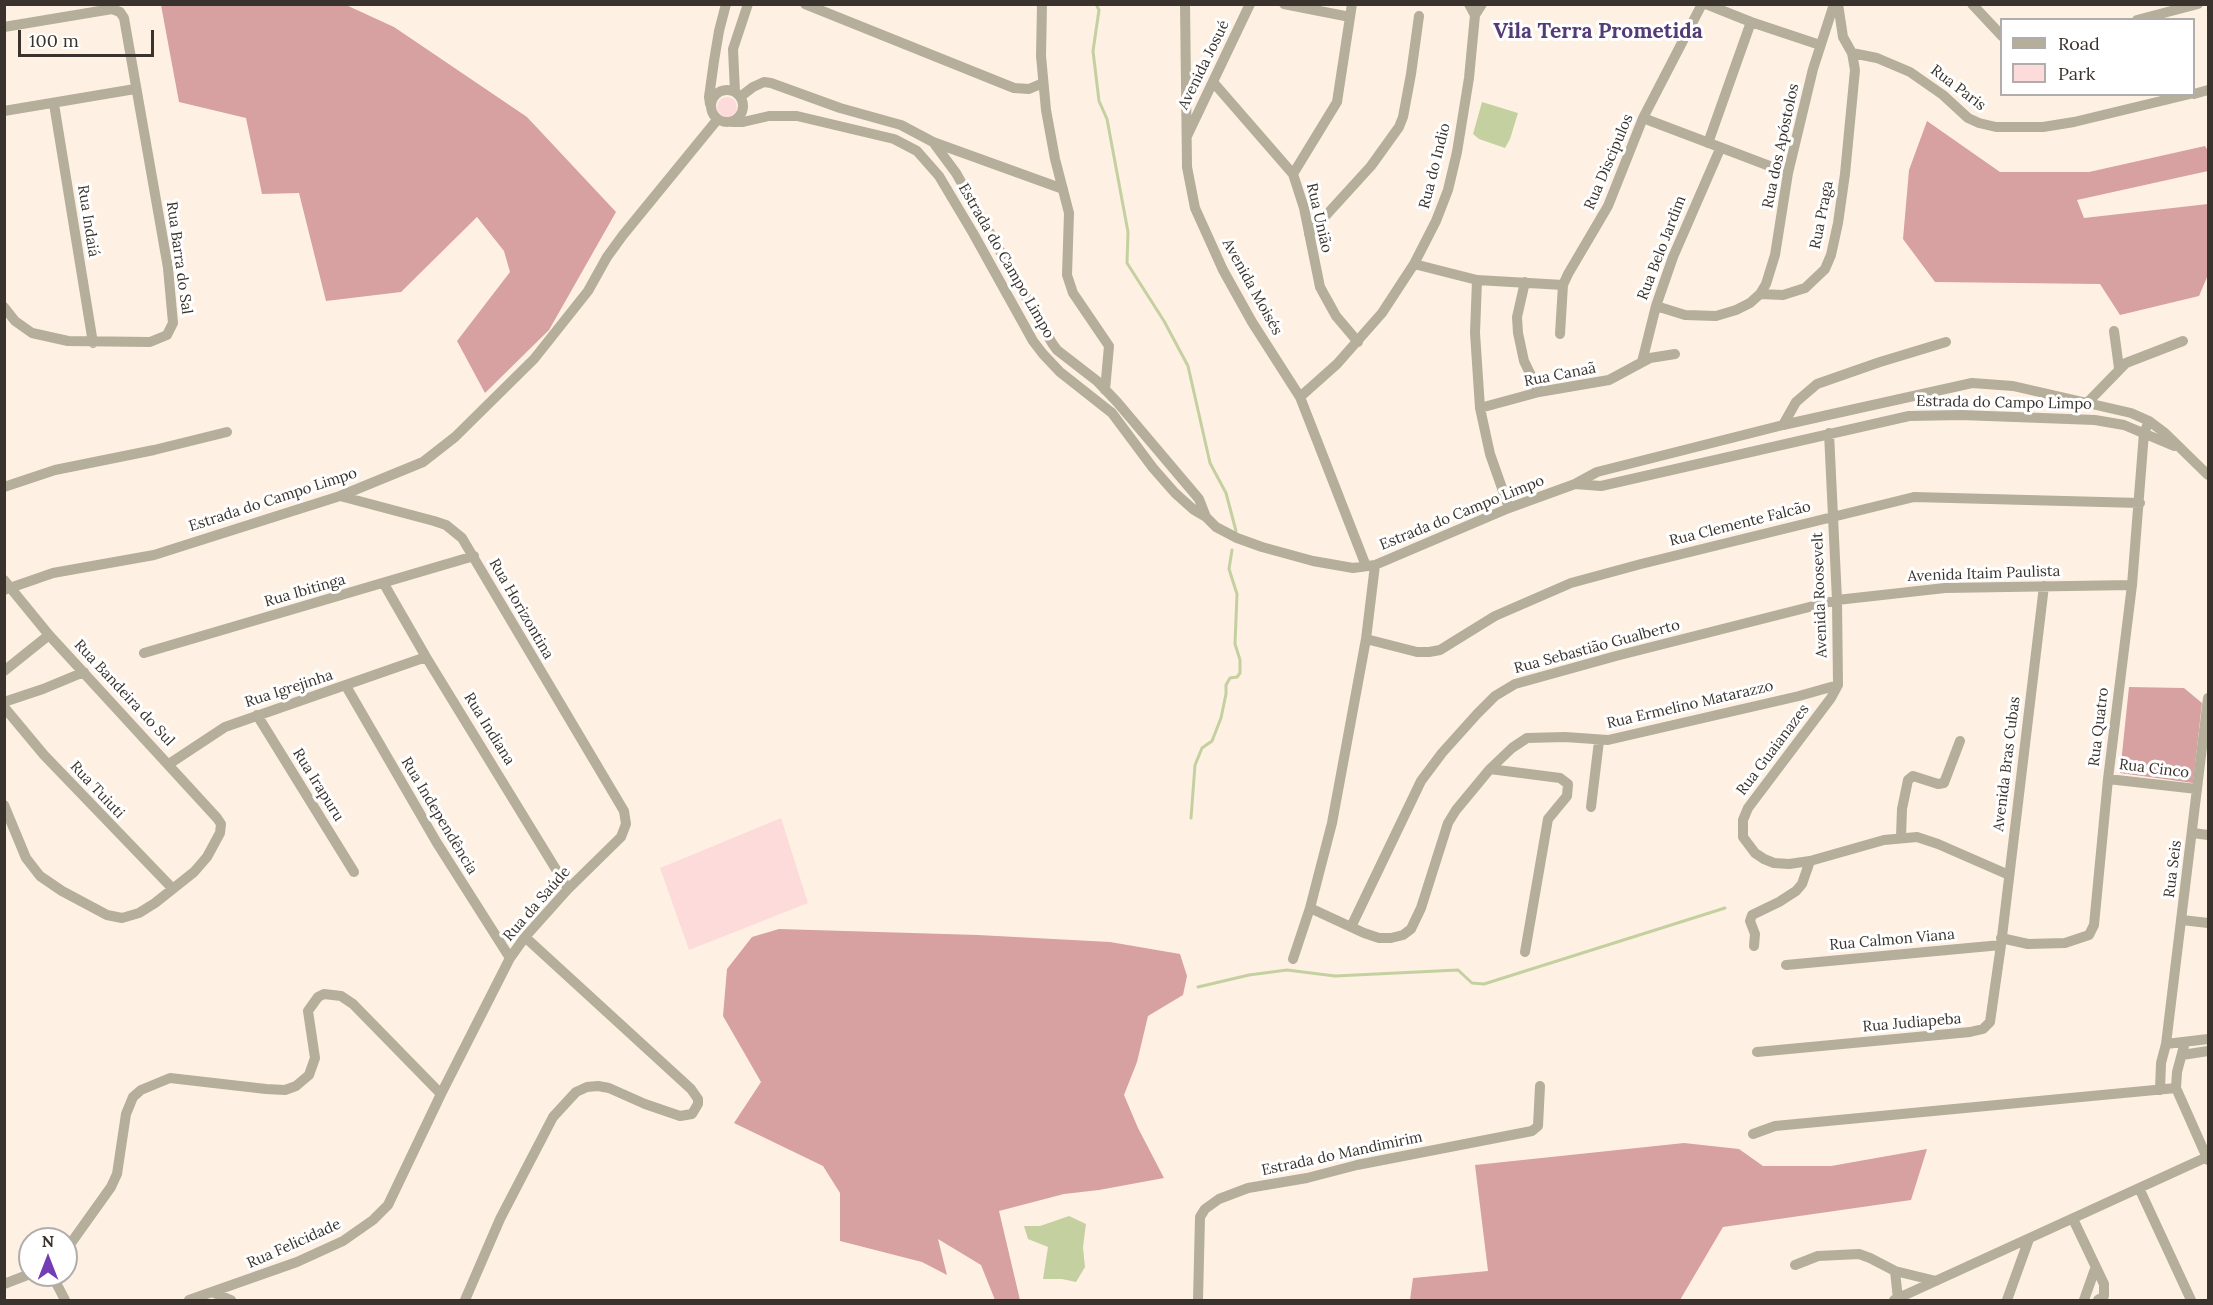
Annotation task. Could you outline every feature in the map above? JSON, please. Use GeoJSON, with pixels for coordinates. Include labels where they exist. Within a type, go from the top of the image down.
{"type":"FeatureCollection","features":[{"type":"Feature","properties":{"kind":"street"},"geometry":{"type":"LineString","coordinates":[[726,4],[719,31],[709,97],[711,111],[717,120],[722,122],[732,122],[741,115],[743,110],[738,95],[734,49],[748,4]]}},
{"type":"Feature","properties":{"kind":"street"},"geometry":{"type":"LineString","coordinates":[[805,4],[1014,88],[1029,90],[1043,83]]}},
{"type":"Feature","properties":{"kind":"street"},"geometry":{"type":"LineString","coordinates":[[1042,4],[1040,29],[1043,83],[1051,137],[1069,213],[1068,281],[1109,346],[1108,378],[1105,390]]}},
{"type":"Feature","properties":{"kind":"street","name":"Avenida Moisés"},"geometry":{"type":"LineString","coordinates":[[1185,4],[1186,140],[1190,186],[1195,208],[1223,270],[1252,322],[1300,397],[1371,566]]}},
{"type":"Feature","properties":{"kind":"street","name":"Avenida Josué"},"geometry":{"type":"LineString","coordinates":[[1186,140],[1250,4]]}},
{"type":"Feature","properties":{"kind":"street"},"geometry":{"type":"LineString","coordinates":[[1284,4],[1350,16]]}},
{"type":"Feature","properties":{"kind":"street"},"geometry":{"type":"LineString","coordinates":[[1293,174],[1337,102],[1352,4]]}},
{"type":"Feature","properties":{"kind":"street"},"geometry":{"type":"LineString","coordinates":[[1469,4],[1475,15]]}},
{"type":"Feature","properties":{"kind":"street","name":"Rua do Indio"},"geometry":{"type":"LineString","coordinates":[[1300,397],[1337,364],[1382,313],[1414,264],[1437,221],[1450,180],[1464,108],[1475,15],[1482,4]]}},
{"type":"Feature","properties":{"kind":"street"},"geometry":{"type":"LineString","coordinates":[[1704,4],[1820,45]]}},
{"type":"Feature","properties":{"kind":"street","name":"Rua Discipulos"},"geometry":{"type":"LineString","coordinates":[[1560,334],[1563,285],[1608,207],[1643,118],[1704,4]]}},
{"type":"Feature","properties":{"kind":"street","name":"Rua dos Apóstolos"},"geometry":{"type":"LineString","coordinates":[[1760,294],[1766,284],[1775,255],[1788,173],[1820,45],[1836,4]]}},
{"type":"Feature","properties":{"kind":"street","name":"Rua Praga"},"geometry":{"type":"LineString","coordinates":[[1760,294],[1783,295],[1805,288],[1825,269],[1831,255],[1849,144],[1855,70],[1852,53],[1843,37],[1836,4]]}},
{"type":"Feature","properties":{"kind":"street"},"geometry":{"type":"LineString","coordinates":[[1972,4],[2000,35]]}},
{"type":"Feature","properties":{"kind":"street"},"geometry":{"type":"LineString","coordinates":[[2145,18],[2198,4]]}},
{"type":"Feature","properties":{"kind":"street","name":"Rua Barra do Sal"},"geometry":{"type":"LineString","coordinates":[[4,27],[112,9],[120,12],[124,18],[168,268],[173,323],[167,334],[150,342],[68,341],[32,333],[15,321],[4,306]]}},
{"type":"Feature","properties":{"kind":"street"},"geometry":{"type":"LineString","coordinates":[[1309,234],[1364,175],[1386,148],[1398,127],[1403,117],[1419,16]]}},
{"type":"Feature","properties":{"kind":"street"},"geometry":{"type":"LineString","coordinates":[[1708,143],[1750,22]]}},
{"type":"Feature","properties":{"kind":"street","name":"Rua Paris"},"geometry":{"type":"LineString","coordinates":[[1852,53],[1877,58],[1910,72],[1943,95],[1968,118],[1996,127],[2043,127],[2074,122],[2184,96]]}},
{"type":"Feature","properties":{"kind":"street"},"geometry":{"type":"LineString","coordinates":[[738,95],[764,82],[771,83],[840,108],[901,125],[933,142],[1063,189]]}},
{"type":"Feature","properties":{"kind":"street","name":"Rua União"},"geometry":{"type":"LineString","coordinates":[[1212,82],[1293,174],[1304,208],[1320,287],[1328,304],[1358,342]]}},
{"type":"Feature","properties":{"kind":"street"},"geometry":{"type":"LineString","coordinates":[[4,111],[135,89]]}},
{"type":"Feature","properties":{"kind":"street"},"geometry":{"type":"LineString","coordinates":[[710,104],[717,93],[728,90],[738,95]]}},
{"type":"Feature","properties":{"kind":"street","name":"Rua Indaiá"},"geometry":{"type":"LineString","coordinates":[[54,104],[93,343]]}},
{"type":"Feature","properties":{"kind":"street","name":"Estrada do Campo Limpo"},"geometry":{"type":"LineString","coordinates":[[732,122],[769,116],[797,116],[894,139],[917,151],[939,176],[1033,341],[1043,354],[1060,372],[1112,413],[1153,468],[1194,510],[1216,527],[1262,548],[1338,566],[1353,568],[1371,566],[1509,508],[1575,484],[1597,472],[1782,425],[1972,384],[2013,386],[2131,413],[2149,421],[2208,475]]}},
{"type":"Feature","properties":{"kind":"street"},"geometry":{"type":"LineString","coordinates":[[1643,118],[1788,173]]}},
{"type":"Feature","properties":{"kind":"street","name":"Estrada do Campo Limpo"},"geometry":{"type":"LineString","coordinates":[[6,586],[53,573],[154,555],[340,496],[423,462],[500,394],[534,358],[588,291],[606,257],[717,120]]}},
{"type":"Feature","properties":{"kind":"street"},"geometry":{"type":"LineString","coordinates":[[933,142],[956,173],[1057,350],[1097,381],[1117,402],[1199,498],[1206,517]]}},
{"type":"Feature","properties":{"kind":"street","name":"Rua Belo Jardim"},"geometry":{"type":"LineString","coordinates":[[1642,362],[1656,306],[1687,222],[1720,149]]}},
{"type":"Feature","properties":{"kind":"street"},"geometry":{"type":"LineString","coordinates":[[1414,264],[1477,280],[1563,285]]}},
{"type":"Feature","properties":{"kind":"street"},"geometry":{"type":"LineString","coordinates":[[1477,280],[1475,333],[1480,408],[1490,454],[1509,508]]}},
{"type":"Feature","properties":{"kind":"street"},"geometry":{"type":"LineString","coordinates":[[1524,282],[1517,317],[1518,333],[1524,362],[1539,392]]}},
{"type":"Feature","properties":{"kind":"street"},"geometry":{"type":"LineString","coordinates":[[1656,306],[1684,315],[1716,316],[1750,303],[1760,294]]}},
{"type":"Feature","properties":{"kind":"street"},"geometry":{"type":"LineString","coordinates":[[2114,331],[2119,368]]}},
{"type":"Feature","properties":{"kind":"street"},"geometry":{"type":"LineString","coordinates":[[2088,402],[2119,368],[2136,358],[2183,341]]}},
{"type":"Feature","properties":{"kind":"street"},"geometry":{"type":"LineString","coordinates":[[1782,425],[1796,402],[1817,384],[1946,342]]}},
{"type":"Feature","properties":{"kind":"street","name":"Rua Canaã"},"geometry":{"type":"LineString","coordinates":[[1480,408],[1539,392],[1610,380],[1650,358],[1675,354]]}},
{"type":"Feature","properties":{"kind":"street"},"geometry":{"type":"LineString","coordinates":[[2124,425],[2131,413]]}},
{"type":"Feature","properties":{"kind":"street","name":"Estrada do Campo Limpo"},"geometry":{"type":"LineString","coordinates":[[1575,484],[1601,486],[1897,418],[1930,415],[2095,420],[2124,425],[2182,450]]}},
{"type":"Feature","properties":{"kind":"street","name":"Rua Quatro"},"geometry":{"type":"LineString","coordinates":[[2001,941],[2047,944],[2078,940],[2089,935],[2094,925],[2108,779],[2132,585],[2144,433],[2149,421]]}},
{"type":"Feature","properties":{"kind":"street"},"geometry":{"type":"LineString","coordinates":[[4,487],[55,470],[154,450],[227,432]]}},
{"type":"Feature","properties":{"kind":"street","name":"Avenida Roosevelt"},"geometry":{"type":"LineString","coordinates":[[1829,433],[1837,600],[1838,685]]}},
{"type":"Feature","properties":{"kind":"street","name":"Rua Horizontina"},"geometry":{"type":"LineString","coordinates":[[340,496],[446,525],[462,538],[621,806]]}},
{"type":"Feature","properties":{"kind":"street","name":"Rua Clemente Falcão"},"geometry":{"type":"LineString","coordinates":[[1366,639],[1417,652],[1440,650],[1495,616],[1571,583],[1832,517],[1923,497],[2140,503]]}},
{"type":"Feature","properties":{"kind":"street","name":"Rua Ibitinga"},"geometry":{"type":"LineString","coordinates":[[144,653],[474,556]]}},
{"type":"Feature","properties":{"kind":"street"},"geometry":{"type":"LineString","coordinates":[[1293,959],[1310,908],[1332,823],[1366,639],[1371,566]]}},
{"type":"Feature","properties":{"kind":"street","name":"Rua Indiana"},"geometry":{"type":"LineString","coordinates":[[384,584],[568,889]]}},
{"type":"Feature","properties":{"kind":"street","name":"Avenida Itaim Paulista"},"geometry":{"type":"LineString","coordinates":[[1837,600],[1945,588],[2132,585]]}},
{"type":"Feature","properties":{"kind":"street","name":"Rua Bandeira do Sul"},"geometry":{"type":"LineString","coordinates":[[6,586],[221,824],[215,846],[194,872],[173,890]]}},
{"type":"Feature","properties":{"kind":"street","name":"Avenida Bras Cubas"},"geometry":{"type":"LineString","coordinates":[[2001,941],[2044,586]]}},
{"type":"Feature","properties":{"kind":"street","name":"Rua Sebastião Gualberto"},"geometry":{"type":"LineString","coordinates":[[1351,927],[1421,781],[1469,722],[1506,687],[1538,676],[1837,600]]}},
{"type":"Feature","properties":{"kind":"street"},"geometry":{"type":"LineString","coordinates":[[4,671],[49,635]]}},
{"type":"Feature","properties":{"kind":"street","name":"Rua Igrejinha"},"geometry":{"type":"LineString","coordinates":[[169,764],[225,727],[426,657]]}},
{"type":"Feature","properties":{"kind":"street"},"geometry":{"type":"LineString","coordinates":[[4,702],[43,690],[84,672]]}},
{"type":"Feature","properties":{"kind":"street","name":"Rua Guaianazes"},"geometry":{"type":"LineString","coordinates":[[1838,685],[1831,698],[1748,808],[1743,820],[1743,837],[1755,853],[1764,859],[1781,864],[1810,861],[1901,837],[1917,837],[2009,875]]}},
{"type":"Feature","properties":{"kind":"street","name":"Rua Ermelino Matarazzo"},"geometry":{"type":"LineString","coordinates":[[1310,908],[1379,938],[1403,935],[1411,929],[1422,908],[1448,823],[1465,798],[1490,769],[1512,748],[1527,738],[1565,737],[1599,741],[1765,704],[1838,685]]}},
{"type":"Feature","properties":{"kind":"street","name":"Rua Independência"},"geometry":{"type":"LineString","coordinates":[[346,686],[436,843],[510,958]]}},
{"type":"Feature","properties":{"kind":"street","name":"Rua Seis"},"geometry":{"type":"LineString","coordinates":[[2160,1090],[2161,1063],[2166,1044],[2197,789],[2205,748],[2208,698]]}},
{"type":"Feature","properties":{"kind":"street","name":"Rua Tuiuti"},"geometry":{"type":"LineString","coordinates":[[4,707],[44,754],[173,890]]}},
{"type":"Feature","properties":{"kind":"street","name":"Rua Irapuru"},"geometry":{"type":"LineString","coordinates":[[257,715],[354,872]]}},
{"type":"Feature","properties":{"kind":"street"},"geometry":{"type":"LineString","coordinates":[[1591,807],[1599,741]]}},
{"type":"Feature","properties":{"kind":"street"},"geometry":{"type":"LineString","coordinates":[[1901,837],[1902,809],[1908,780],[1913,776],[1938,784],[1944,783],[1960,741]]}},
{"type":"Feature","properties":{"kind":"street"},"geometry":{"type":"LineString","coordinates":[[1490,769],[1560,778],[1568,784],[1567,796],[1548,819],[1525,952]]}},
{"type":"Feature","properties":{"kind":"street","name":"Rua Cinco"},"geometry":{"type":"LineString","coordinates":[[2108,779],[2197,789]]}},
{"type":"Feature","properties":{"kind":"street"},"geometry":{"type":"LineString","coordinates":[[4,805],[26,858],[40,876],[62,891],[107,915],[122,918],[139,913],[173,890]]}},
{"type":"Feature","properties":{"kind":"street","name":"Rua da Saúde"},"geometry":{"type":"LineString","coordinates":[[441,1094],[510,958],[525,937],[568,889],[621,837],[626,824],[621,806]]}},
{"type":"Feature","properties":{"kind":"street"},"geometry":{"type":"LineString","coordinates":[[2193,833],[2208,835]]}},
{"type":"Feature","properties":{"kind":"street"},"geometry":{"type":"LineString","coordinates":[[1754,946],[1755,934],[1750,921],[1752,915],[1796,891],[1802,884],[1810,861]]}},
{"type":"Feature","properties":{"kind":"street"},"geometry":{"type":"LineString","coordinates":[[2182,920],[2208,923]]}},
{"type":"Feature","properties":{"kind":"street"},"geometry":{"type":"LineString","coordinates":[[465,1300],[500,1218],[553,1117],[576,1092],[587,1087],[609,1088],[680,1116],[692,1114],[698,1104],[698,1099],[691,1089],[525,937]]}},
{"type":"Feature","properties":{"kind":"street","name":"Rua Calmon Viana"},"geometry":{"type":"LineString","coordinates":[[1786,965],[2001,941]]}},
{"type":"Feature","properties":{"kind":"street","name":"Rua Judiapeba"},"geometry":{"type":"LineString","coordinates":[[1757,1052],[1983,1029],[1990,1022],[1993,1009],[2001,941]]}},
{"type":"Feature","properties":{"kind":"street"},"geometry":{"type":"LineString","coordinates":[[78,1233],[111,1187],[117,1174],[126,1114],[134,1097],[141,1090],[170,1078],[266,1089],[285,1090],[296,1086],[309,1075],[315,1058],[308,1011],[311,1004],[324,994],[341,996],[353,1004],[441,1094]]}},
{"type":"Feature","properties":{"kind":"street"},"geometry":{"type":"LineString","coordinates":[[2166,1044],[2208,1039]]}},
{"type":"Feature","properties":{"kind":"street"},"geometry":{"type":"LineString","coordinates":[[1895,1271],[1896,1300],[2139,1188],[2208,1159],[2176,1088],[2177,1072],[2186,1042]]}},
{"type":"Feature","properties":{"kind":"street"},"geometry":{"type":"LineString","coordinates":[[2182,1055],[2208,1051]]}},
{"type":"Feature","properties":{"kind":"street","name":"Estrada do Mandimirim"},"geometry":{"type":"LineString","coordinates":[[1198,1300],[1200,1217],[1205,1209],[1219,1199],[1248,1188],[1307,1178],[1357,1165],[1532,1131],[1538,1126],[1540,1086]]}},
{"type":"Feature","properties":{"kind":"street"},"geometry":{"type":"LineString","coordinates":[[1753,1134],[1775,1126],[2176,1088]]}},
{"type":"Feature","properties":{"kind":"street","name":"Rua Felicidade"},"geometry":{"type":"LineString","coordinates":[[189,1300],[214,1293],[306,1258],[343,1241],[373,1220],[388,1205],[441,1094]]}},
{"type":"Feature","properties":{"kind":"street"},"geometry":{"type":"LineString","coordinates":[[2139,1188],[2191,1300]]}},
{"type":"Feature","properties":{"kind":"street"},"geometry":{"type":"LineString","coordinates":[[2073,1219],[2105,1289],[2104,1296],[2098,1300]]}},
{"type":"Feature","properties":{"kind":"street"},"geometry":{"type":"LineString","coordinates":[[2007,1300],[2029,1239]]}},
{"type":"Feature","properties":{"kind":"street"},"geometry":{"type":"LineString","coordinates":[[1795,1265],[1818,1256],[1859,1254],[1895,1271],[1936,1281]]}},
{"type":"Feature","properties":{"kind":"street"},"geometry":{"type":"LineString","coordinates":[[2084,1300],[2095,1269]]}},
{"type":"Feature","properties":{"kind":"street"},"geometry":{"type":"LineString","coordinates":[[214,1293],[231,1300]]}},
{"type":"Feature","properties":{"kind":"green space"},"geometry":{"type":"Polygon","coordinates":[[[723,97],[731,97],[737,103],[737,111],[731,117],[723,117],[717,111],[717,103],[723,97]]]}},
{"type":"Feature","properties":{"kind":"green space"},"geometry":{"type":"Polygon","coordinates":[[[781,818],[808,903],[689,950],[660,868],[781,818]]]}},
{"type":"Feature","properties":{"kind":"shaded area"},"geometry":{"type":"Polygon","coordinates":[[[161,5],[346,5],[394,27],[527,117],[616,212],[549,330],[485,393],[457,341],[510,272],[504,251],[477,217],[401,292],[326,301],[299,193],[262,194],[246,118],[179,102],[161,5]]]}},
{"type":"Feature","properties":{"kind":"shaded area"},"geometry":{"type":"Polygon","coordinates":[[[1482,102],[1518,113],[1505,148],[1479,139],[1473,134],[1482,102]]]}},
{"type":"Feature","properties":{"kind":"shaded area"},"geometry":{"type":"Polygon","coordinates":[[[1927,121],[2000,172],[2089,172],[2205,146],[2208,151],[2208,171],[2077,200],[2084,218],[2208,204],[2208,275],[2199,296],[2120,315],[2100,284],[1935,282],[1903,239],[1909,170],[1927,121]]]}},
{"type":"Feature","properties":{"kind":"shaded area"},"geometry":{"type":"Polygon","coordinates":[[[2129,687],[2184,688],[2202,703],[2193,783],[2120,773],[2129,687]]]}},
{"type":"Feature","properties":{"kind":"shaded area"},"geometry":{"type":"Polygon","coordinates":[[[779,929],[978,935],[1110,942],[1180,954],[1187,976],[1183,995],[1148,1016],[1137,1062],[1124,1095],[1164,1178],[1064,1194],[999,1211],[1020,1300],[995,1300],[981,1265],[938,1239],[947,1275],[922,1262],[840,1241],[840,1193],[823,1166],[734,1123],[761,1082],[723,1016],[727,969],[752,937],[779,929]]]}},
{"type":"Feature","properties":{"kind":"shaded area"},"geometry":{"type":"Polygon","coordinates":[[[1684,1143],[1739,1149],[1763,1166],[1831,1166],[1927,1149],[1911,1200],[1723,1227],[1680,1300],[1410,1300],[1413,1278],[1488,1271],[1475,1165],[1684,1143]]]}},
{"type":"Feature","properties":{"kind":"shaded area"},"geometry":{"type":"Polygon","coordinates":[[[1069,1216],[1086,1224],[1083,1247],[1085,1267],[1076,1282],[1043,1279],[1048,1247],[1028,1239],[1024,1226],[1040,1226],[1069,1216]]]}},
{"type":"Feature","properties":{"kind":"waterway"},"geometry":{"type":"LineString","coordinates":[[1096,4],[1099,10],[1093,51],[1099,101],[1107,119],[1128,232],[1127,263],[1164,321],[1188,366],[1210,463],[1226,493],[1236,531]]}},
{"type":"Feature","properties":{"kind":"waterway"},"geometry":{"type":"LineString","coordinates":[[1191,818],[1195,765],[1202,748],[1212,741],[1221,718],[1226,685],[1230,678],[1237,677],[1240,673],[1240,660],[1235,644],[1237,594],[1229,569],[1232,550]]}},
{"type":"Feature","properties":{"kind":"waterway"},"geometry":{"type":"LineString","coordinates":[[1198,987],[1249,975],[1287,970],[1335,976],[1458,970],[1472,983],[1484,984],[1725,908]]}},
{"type":"Feature","properties":{"kind":"district","name":"Vila Terra Prometida"},"geometry":{"type":"Point","coordinates":[1598,32]}}]}
